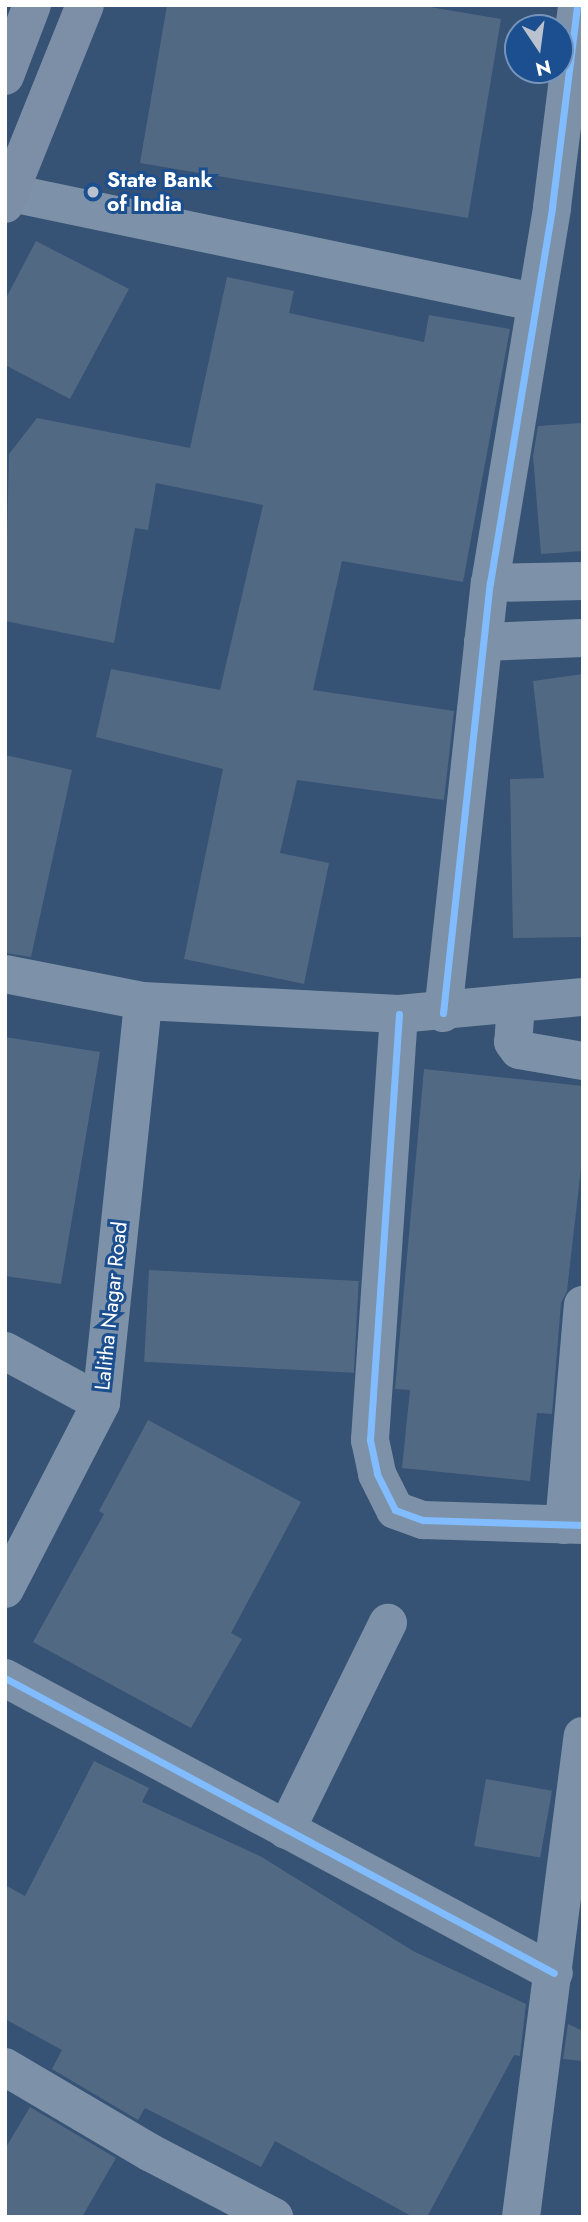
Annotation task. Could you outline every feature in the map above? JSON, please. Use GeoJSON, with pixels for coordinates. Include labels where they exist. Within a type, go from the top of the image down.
{"type":"FeatureCollection","features":[{"type":"Feature","properties":{"kind":"main road"},"geometry":{"type":"LineString","coordinates":[[5,76],[32,5]]}},
{"type":"Feature","properties":{"kind":"main road"},"geometry":{"type":"LineString","coordinates":[[8,199],[85,5]]}},
{"type":"Feature","properties":{"kind":"street"},"geometry":{"type":"LineString","coordinates":[[443,1013],[490,583],[534,302],[568,205],[578,5]]}},
{"type":"Feature","properties":{"kind":"street"},"geometry":{"type":"LineString","coordinates":[[8,199],[534,302]]}},
{"type":"Feature","properties":{"kind":"street"},"geometry":{"type":"LineString","coordinates":[[490,583],[583,581]]}},
{"type":"Feature","properties":{"kind":"street"},"geometry":{"type":"LineString","coordinates":[[483,642],[583,638]]}},
{"type":"Feature","properties":{"kind":"street"},"geometry":{"type":"LineString","coordinates":[[5,974],[143,1001],[399,1014],[443,1013],[583,997]]}},
{"type":"Feature","properties":{"kind":"street","name":"Lalitha Nagar Road"},"geometry":{"type":"LineString","coordinates":[[5,1589],[101,1403],[143,1001]]}},
{"type":"Feature","properties":{"kind":"street"},"geometry":{"type":"LineString","coordinates":[[516,1003],[513,1042],[519,1050],[577,1056],[583,1061]]}},
{"type":"Feature","properties":{"kind":"street"},"geometry":{"type":"LineString","coordinates":[[399,1014],[370,1440],[377,1474],[395,1510],[423,1520],[573,1525],[583,1305]]}},
{"type":"Feature","properties":{"kind":"street"},"geometry":{"type":"LineString","coordinates":[[5,1351],[101,1403]]}},
{"type":"Feature","properties":{"kind":"street"},"geometry":{"type":"LineString","coordinates":[[286,1830],[388,1623]]}},
{"type":"Feature","properties":{"kind":"street"},"geometry":{"type":"LineString","coordinates":[[5,1678],[554,1973]]}},
{"type":"Feature","properties":{"kind":"street"},"geometry":{"type":"LineString","coordinates":[[521,2217],[583,1736]]}},
{"type":"Feature","properties":{"kind":"street"},"geometry":{"type":"LineString","coordinates":[[5,2067],[151,2153],[274,2217]]}},
{"type":"Feature","properties":{"kind":"building"},"geometry":{"type":"Polygon","coordinates":[[[167,5],[418,5],[501,19],[468,218],[140,163],[167,5]]]}},
{"type":"Feature","properties":{"kind":"building"},"geometry":{"type":"Polygon","coordinates":[[[36,241],[129,289],[70,399],[5,365],[5,300],[36,241]]]}},
{"type":"Feature","properties":{"kind":"building"},"geometry":{"type":"Polygon","coordinates":[[[227,277],[294,291],[289,313],[424,342],[429,315],[510,329],[463,582],[342,561],[313,690],[454,711],[444,800],[297,780],[280,853],[329,863],[304,984],[184,959],[223,769],[96,737],[111,669],[220,690],[263,505],[156,483],[148,530],[135,528],[114,643],[5,621],[9,454],[37,418],[190,448],[227,277]]]}},
{"type":"Feature","properties":{"kind":"building"},"geometry":{"type":"Polygon","coordinates":[[[581,423],[583,551],[541,554],[533,456],[538,426],[581,423]]]}},
{"type":"Feature","properties":{"kind":"building"},"geometry":{"type":"Polygon","coordinates":[[[583,674],[583,937],[513,938],[510,779],[544,778],[533,681],[583,674]]]}},
{"type":"Feature","properties":{"kind":"building"},"geometry":{"type":"Polygon","coordinates":[[[5,755],[72,770],[31,957],[5,953],[5,755]]]}},
{"type":"Feature","properties":{"kind":"building"},"geometry":{"type":"Polygon","coordinates":[[[5,1037],[100,1052],[61,1284],[5,1276],[5,1037]]]}},
{"type":"Feature","properties":{"kind":"building"},"geometry":{"type":"Polygon","coordinates":[[[424,1069],[583,1086],[583,1151],[567,1291],[561,1303],[552,1414],[537,1413],[530,1481],[402,1468],[410,1390],[395,1389],[424,1069]]]}},
{"type":"Feature","properties":{"kind":"building"},"geometry":{"type":"Polygon","coordinates":[[[149,1270],[359,1281],[354,1373],[144,1362],[149,1270]]]}},
{"type":"Feature","properties":{"kind":"building"},"geometry":{"type":"Polygon","coordinates":[[[148,1420],[301,1502],[231,1633],[242,1639],[191,1728],[33,1642],[104,1514],[99,1511],[148,1420]]]}},
{"type":"Feature","properties":{"kind":"building"},"geometry":{"type":"Polygon","coordinates":[[[94,1761],[149,1788],[142,1802],[260,1856],[413,1951],[526,2004],[520,2056],[514,2055],[427,2217],[413,2217],[275,2141],[261,2167],[145,2108],[138,2120],[52,2069],[62,2050],[5,2019],[5,1885],[25,1896],[94,1761]]]}},
{"type":"Feature","properties":{"kind":"building"},"geometry":{"type":"Polygon","coordinates":[[[486,1779],[552,1791],[540,1858],[474,1846],[486,1779]]]}},
{"type":"Feature","properties":{"kind":"building"},"geometry":{"type":"Polygon","coordinates":[[[568,2024],[583,2031],[583,2061],[563,2059],[568,2024]]]}},
{"type":"Feature","properties":{"kind":"building"},"geometry":{"type":"Polygon","coordinates":[[[30,2107],[116,2158],[82,2217],[5,2217],[5,2149],[30,2107]]]}},
{"type":"Feature","properties":{"kind":"cycle path"},"geometry":{"type":"LineString","coordinates":[[443,1013],[490,583],[552,207],[577,5]]}},
{"type":"Feature","properties":{"kind":"cycle path"},"geometry":{"type":"LineString","coordinates":[[399,1014],[370,1440],[377,1474],[395,1510],[423,1520],[583,1525]]}},
{"type":"Feature","properties":{"kind":"cycle path"},"geometry":{"type":"LineString","coordinates":[[5,1678],[554,1973]]}},
{"type":"Feature","properties":{"kind":"place","name":"State Bank of India"},"geometry":{"type":"Point","coordinates":[93,192]}}]}
